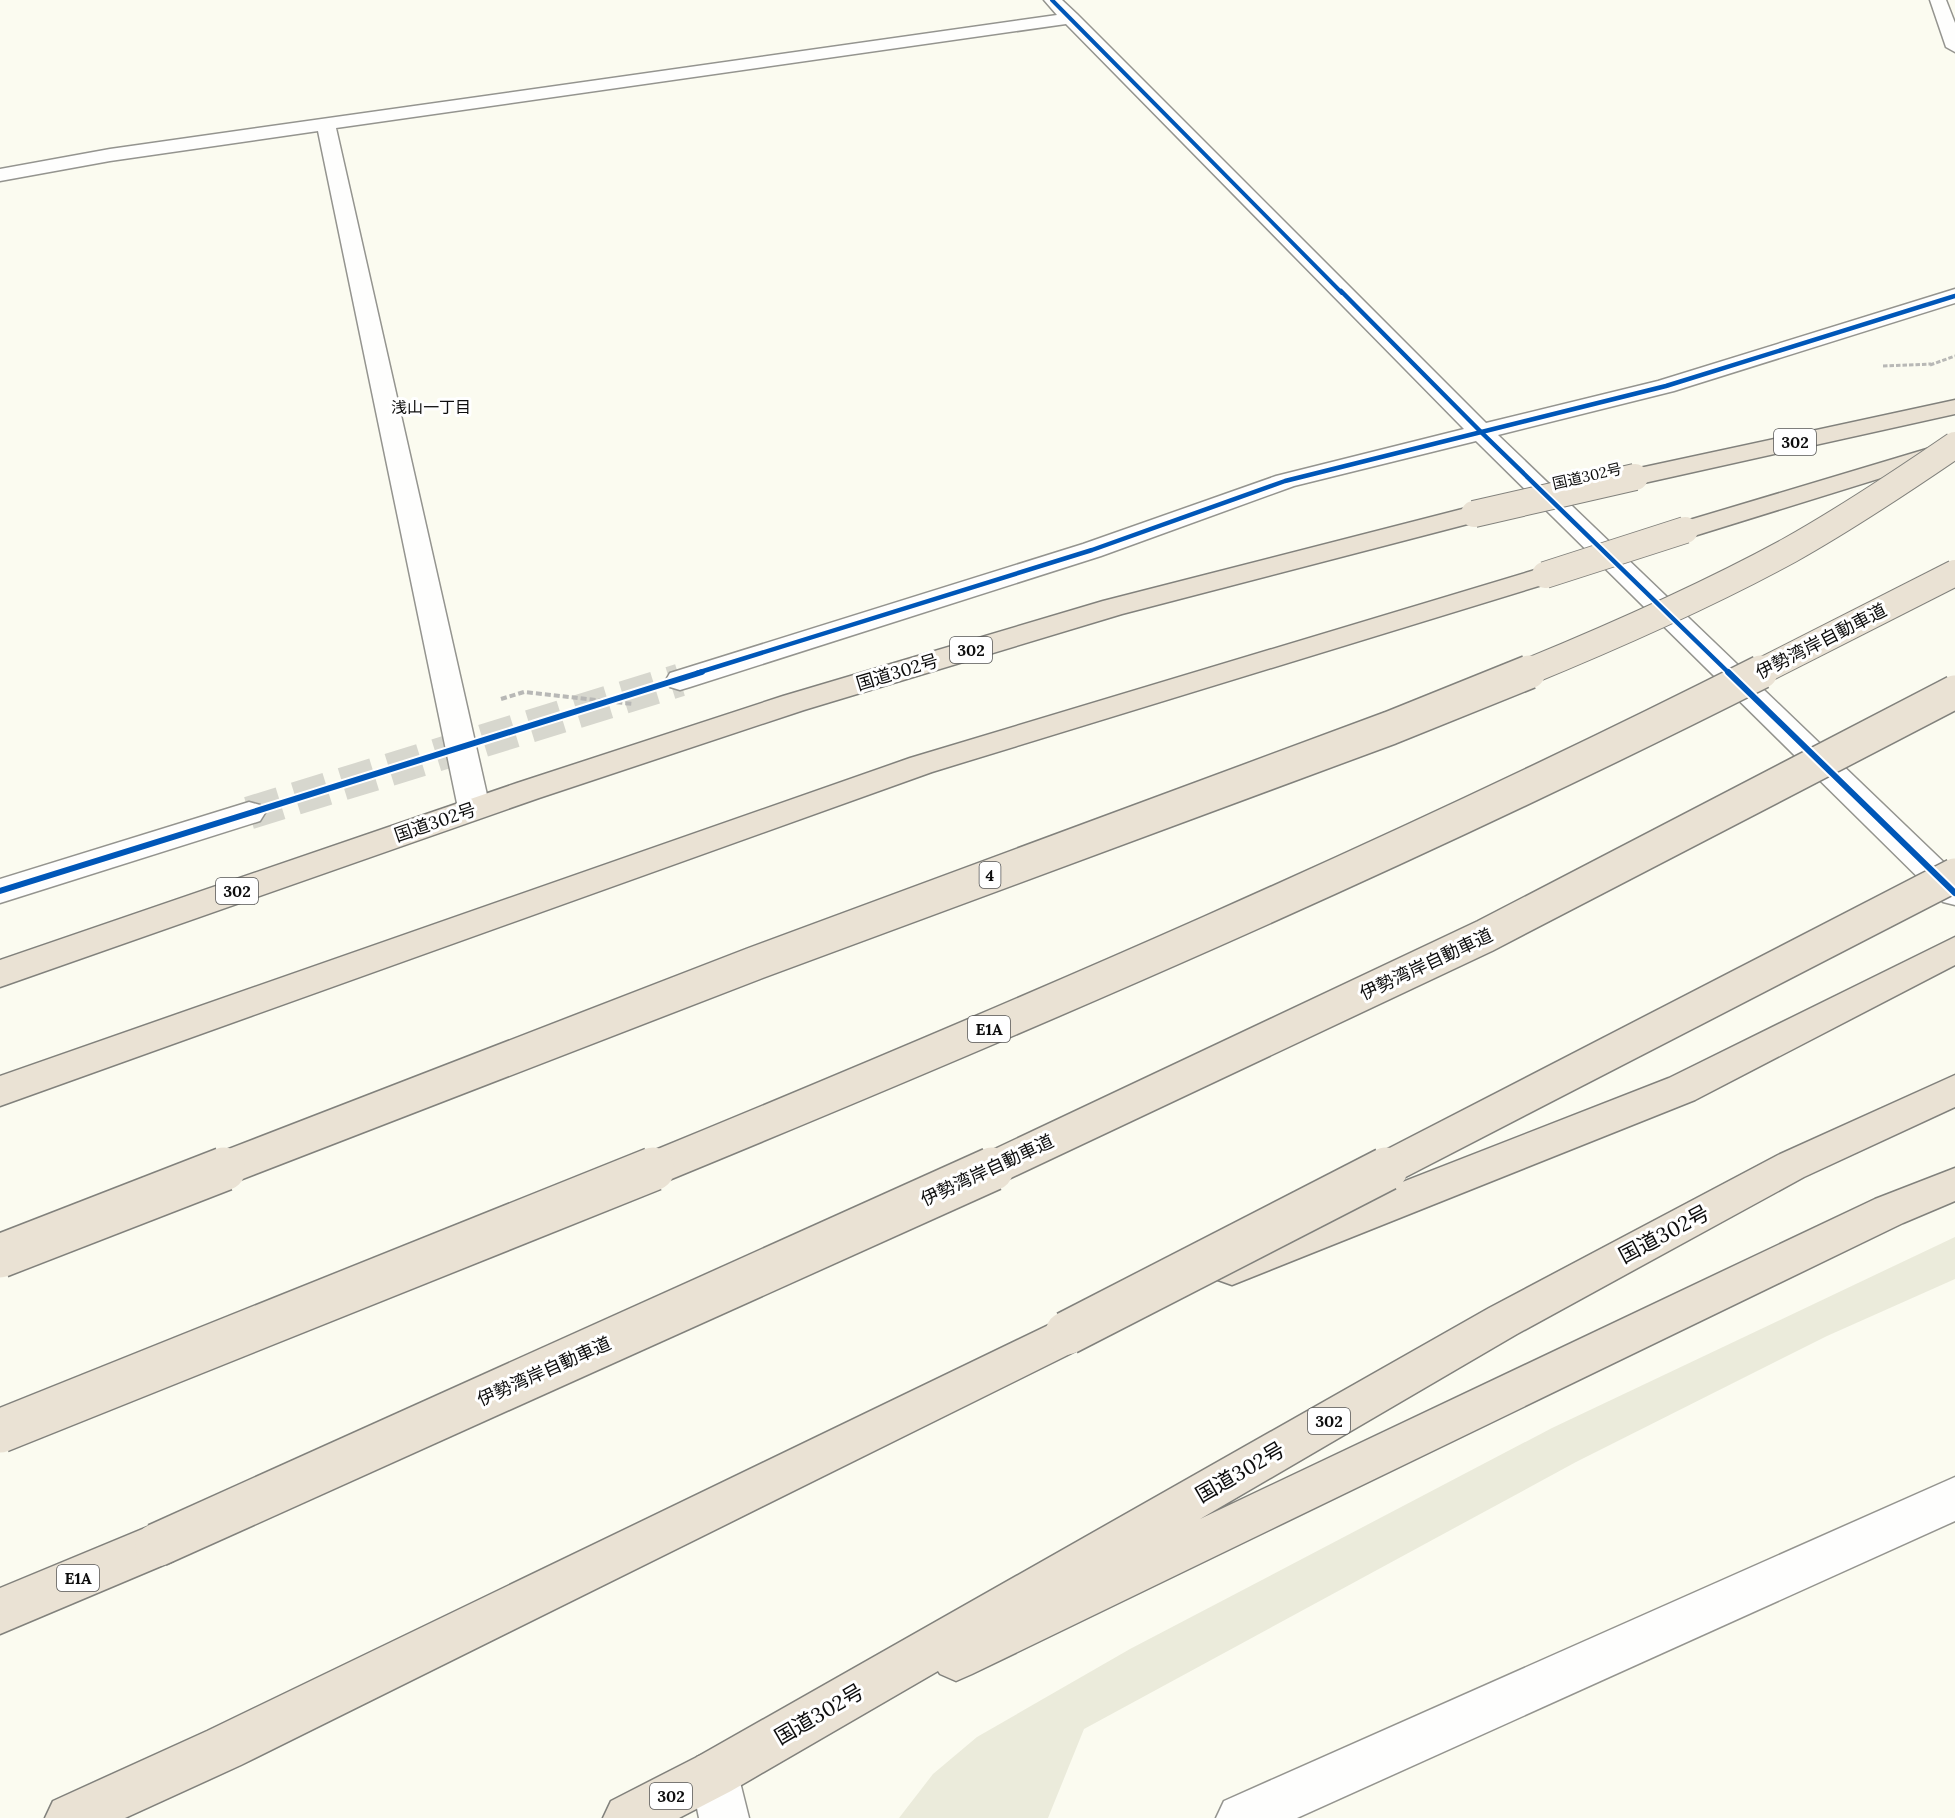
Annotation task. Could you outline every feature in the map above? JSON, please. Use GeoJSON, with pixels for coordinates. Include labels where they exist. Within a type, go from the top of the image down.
{"type":"FeatureCollection","features":[{"type":"Feature","properties":{"kind":"highway","name":"国道302号"},"geometry":{"type":"LineString","coordinates":[[0,974],[474,808],[785,706],[1062,622],[1474,514],[1955,407]]}},
{"type":"Feature","properties":{"kind":"highway"},"geometry":{"type":"LineString","coordinates":[[0,1091],[921,765],[1955,446]]}},
{"type":"Feature","properties":{"kind":"highway","name":"4"},"geometry":{"type":"LineString","coordinates":[[0,1256],[760,960],[1484,691],[1629,630],[1770,561],[1864,506],[1955,446]]}},
{"type":"Feature","properties":{"kind":"highway","name":"伊勢湾岸自動車道"},"geometry":{"type":"LineString","coordinates":[[0,1431],[957,1044],[1407,841],[1829,639],[1955,573]]}},
{"type":"Feature","properties":{"kind":"highway","name":"伊勢湾岸自動車道"},"geometry":{"type":"LineString","coordinates":[[0,1611],[167,1540],[1001,1164],[1485,936],[1955,692]]}},
{"type":"Feature","properties":{"kind":"highway"},"geometry":{"type":"LineString","coordinates":[[70,1818],[224,1748],[1067,1333],[1955,875]]}},
{"type":"Feature","properties":{"kind":"highway"},"geometry":{"type":"LineString","coordinates":[[1067,1333],[1682,1089],[1955,950]]}},
{"type":"Feature","properties":{"kind":"highway","name":"国道302号"},"geometry":{"type":"LineString","coordinates":[[628,1818],[719,1796],[1503,1321],[1791,1166],[1955,1090]]}},
{"type":"Feature","properties":{"kind":"highway","name":"302"},"geometry":{"type":"LineString","coordinates":[[719,1796],[1889,1211],[1955,1184]]}},
{"type":"Feature","properties":{"kind":"street"},"geometry":{"type":"LineString","coordinates":[[1052,0],[1481,432],[1955,893]]}},
{"type":"Feature","properties":{"kind":"street"},"geometry":{"type":"LineString","coordinates":[[1938,0],[1955,47]]}},
{"type":"Feature","properties":{"kind":"street"},"geometry":{"type":"LineString","coordinates":[[0,175],[110,155],[1071,18]]}},
{"type":"Feature","properties":{"kind":"street"},"geometry":{"type":"LineString","coordinates":[[326,126],[474,808]]}},
{"type":"Feature","properties":{"kind":"street"},"geometry":{"type":"LineString","coordinates":[[680,680],[1092,550],[1285,481],[1666,386],[1955,296]]}},
{"type":"Feature","properties":{"kind":"street"},"geometry":{"type":"LineString","coordinates":[[0,891],[249,813]]}},
{"type":"Feature","properties":{"kind":"street"},"geometry":{"type":"LineString","coordinates":[[1242,1818],[1955,1499]]}},
{"type":"Feature","properties":{"kind":"shaded area"},"geometry":{"type":"Polygon","coordinates":[[[1955,1237],[1955,1279],[1827,1336],[1576,1462],[1084,1729],[1048,1818],[899,1818],[933,1774],[977,1737],[1130,1649],[1552,1428],[1955,1237]]]}},
{"type":"Feature","properties":{"kind":"tunnel"},"geometry":{"type":"LineString","coordinates":[[249,813],[680,680]]}},
{"type":"Feature","properties":{"kind":"cycle path"},"geometry":{"type":"LineString","coordinates":[[1052,0],[1481,432],[1955,893]]}},
{"type":"Feature","properties":{"kind":"cycle path"},"geometry":{"type":"LineString","coordinates":[[0,891],[1092,550],[1285,481],[1666,386],[1955,296]]}},
{"type":"Feature","properties":{"kind":"district","name":"浅山一丁目"},"geometry":{"type":"Point","coordinates":[431,407]}}]}
